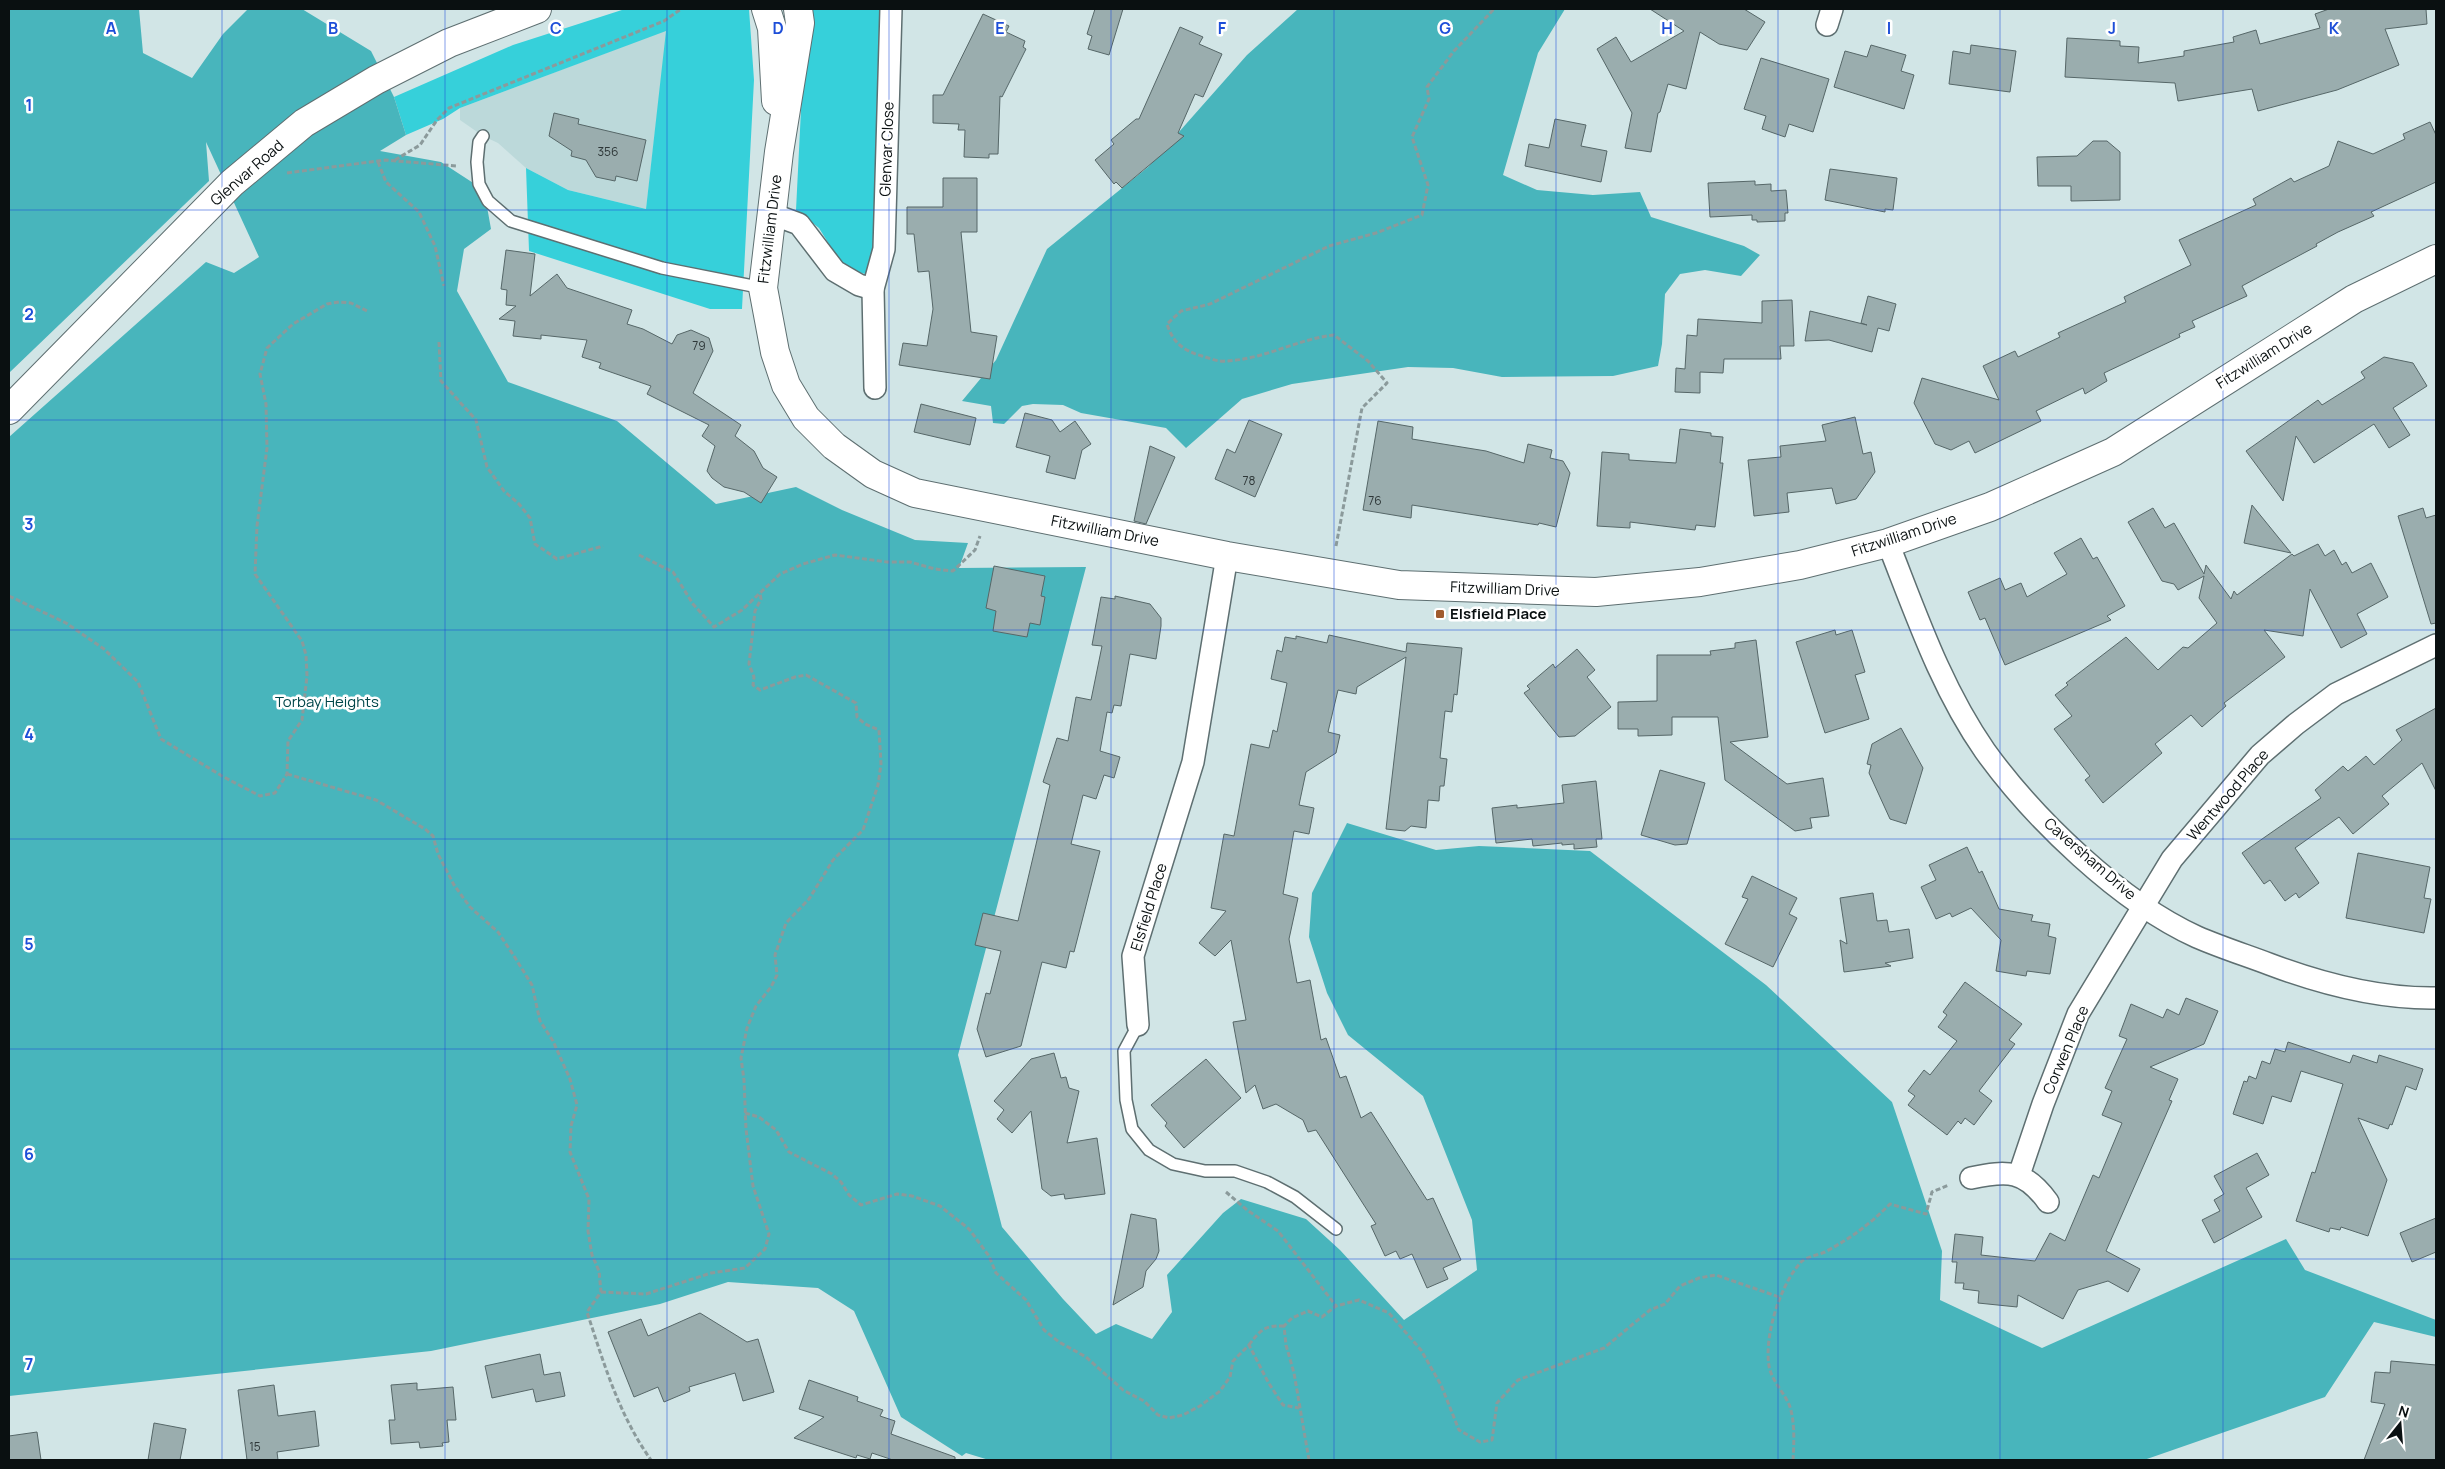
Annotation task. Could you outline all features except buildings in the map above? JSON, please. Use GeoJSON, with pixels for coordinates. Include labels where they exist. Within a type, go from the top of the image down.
{"type":"FeatureCollection","features":[{"type":"Feature","properties":{"kind":"street","name":"Glenvar Road"},"geometry":{"type":"LineString","coordinates":[[9,410],[232,183],[304,124],[376,80],[449,43],[537,9]]}},
{"type":"Feature","properties":{"kind":"street","name":"Fitzwilliam Drive"},"geometry":{"type":"LineString","coordinates":[[766,9],[772,28],[780,152]]}},
{"type":"Feature","properties":{"kind":"street","name":"Fitzwilliam Drive"},"geometry":{"type":"LineString","coordinates":[[798,9],[800,23],[780,152],[763,288],[775,352],[786,385],[806,418],[834,446],[873,474],[915,493],[1227,556],[1399,585],[1596,592],[1700,582],[1800,565],[1888,543],[1990,507],[2113,452],[2354,299],[2436,259]]}},
{"type":"Feature","properties":{"kind":"street","name":"Glenvar Close"},"geometry":{"type":"LineString","coordinates":[[875,388],[873,288],[884,249],[891,9]]}},
{"type":"Feature","properties":{"kind":"street"},"geometry":{"type":"LineString","coordinates":[[772,214],[799,224],[835,271],[859,285],[873,288]]}},
{"type":"Feature","properties":{"kind":"street","name":"Caversham Drive"},"geometry":{"type":"LineString","coordinates":[[1888,543],[1948,688],[1985,750],[2020,796],[2061,837],[2107,878],[2144,906],[2196,936],[2312,980],[2403,999],[2436,998]]}},
{"type":"Feature","properties":{"kind":"street","name":"Elsfield Place"},"geometry":{"type":"LineString","coordinates":[[1138,1024],[1134,956],[1193,762],[1227,556]]}},
{"type":"Feature","properties":{"kind":"street","name":"Wentwood Place"},"geometry":{"type":"LineString","coordinates":[[2144,906],[2172,859],[2260,754],[2336,694],[2436,646]]}},
{"type":"Feature","properties":{"kind":"street","name":"Corwen Place"},"geometry":{"type":"LineString","coordinates":[[2019,1175],[2043,1104],[2078,1014],[2144,906]]}},
{"type":"Feature","properties":{"kind":"street"},"geometry":{"type":"LineString","coordinates":[[1971,1178],[1997,1172],[2019,1175],[2038,1188],[2048,1202]]}},
{"type":"Feature","properties":{"kind":"lane"},"geometry":{"type":"LineString","coordinates":[[482,136],[479,142],[477,170],[479,184],[488,201],[511,221],[662,268],[763,288]]}},
{"type":"Feature","properties":{"kind":"lane"},"geometry":{"type":"LineString","coordinates":[[1138,1024],[1124,1052],[1126,1100],[1132,1129],[1149,1150],[1173,1164],[1205,1171],[1235,1172],[1267,1182],[1295,1197],[1336,1229]]}},
{"type":"Feature","properties":{"kind":"path"},"geometry":{"type":"LineString","coordinates":[[395,160],[420,145],[437,120],[449,108],[664,21],[681,9]]}},
{"type":"Feature","properties":{"kind":"path"},"geometry":{"type":"LineString","coordinates":[[1332,574],[1362,408],[1387,383],[1368,361],[1334,335],[1317,337],[1274,352],[1223,362],[1185,351],[1170,332],[1167,324],[1181,311],[1210,304],[1284,270],[1329,246],[1376,233],[1422,215],[1428,185],[1412,137],[1429,99],[1427,87],[1454,50],[1494,9]]}},
{"type":"Feature","properties":{"kind":"path"},"geometry":{"type":"LineString","coordinates":[[293,173],[395,160],[449,164],[477,170]]}},
{"type":"Feature","properties":{"kind":"path"},"geometry":{"type":"LineString","coordinates":[[378,162],[386,182],[419,212],[435,246],[444,286]]}},
{"type":"Feature","properties":{"kind":"path"},"geometry":{"type":"LineString","coordinates":[[9,596],[66,623],[104,649],[138,682],[161,739],[222,776],[260,796],[275,793],[287,774],[288,741],[302,720],[307,676],[306,655],[302,641],[255,574],[257,526],[267,448],[266,404],[260,374],[267,348],[293,324],[328,304],[339,302],[351,303],[367,311]]}},
{"type":"Feature","properties":{"kind":"path"},"geometry":{"type":"LineString","coordinates":[[439,342],[441,381],[476,420],[487,467],[504,491],[519,504],[530,518],[535,544],[557,559],[603,546]]}},
{"type":"Feature","properties":{"kind":"path"},"geometry":{"type":"LineString","coordinates":[[640,555],[673,572],[694,604],[714,627],[742,610],[780,574],[804,564],[835,555],[886,562],[910,562],[935,569],[954,571],[975,550],[980,536]]}},
{"type":"Feature","properties":{"kind":"path"},"geometry":{"type":"LineString","coordinates":[[601,1292],[646,1294],[711,1273],[745,1268],[765,1249],[769,1234],[754,1186],[745,1113],[741,1058],[747,1028],[756,1006],[771,987],[777,975],[775,954],[786,923],[810,900],[833,860],[863,830],[878,785],[880,764],[879,730],[857,718],[856,703],[806,675],[795,677],[760,690],[752,685],[754,677],[749,664],[755,611],[761,599],[760,593]]}},
{"type":"Feature","properties":{"kind":"path"},"geometry":{"type":"LineString","coordinates":[[287,774],[376,800],[425,829],[433,836],[438,854],[454,885],[470,907],[498,932],[532,986],[540,1021],[553,1041],[570,1079],[576,1105],[571,1126],[570,1152],[589,1199],[588,1231],[592,1255],[599,1271],[601,1292],[587,1312],[609,1380],[634,1436],[651,1460]]}},
{"type":"Feature","properties":{"kind":"path"},"geometry":{"type":"LineString","coordinates":[[745,1113],[760,1117],[776,1130],[789,1152],[832,1174],[841,1182],[849,1195],[861,1205],[897,1194],[912,1196],[940,1206],[969,1229],[989,1256],[996,1273],[1026,1300],[1044,1330],[1059,1342],[1086,1357],[1123,1390],[1144,1401],[1158,1415],[1169,1418],[1183,1415],[1200,1406],[1220,1391],[1230,1377],[1234,1361],[1258,1332],[1271,1325],[1284,1326],[1292,1318],[1308,1311],[1322,1317],[1336,1306],[1359,1300],[1389,1312],[1421,1350],[1441,1385],[1459,1430],[1480,1442],[1492,1440],[1497,1403],[1518,1380],[1604,1348],[1650,1310],[1665,1304],[1680,1286],[1699,1278],[1716,1275],[1779,1297]]}},
{"type":"Feature","properties":{"kind":"path"},"geometry":{"type":"LineString","coordinates":[[1218,1171],[1224,1190],[1247,1210],[1278,1231],[1336,1306]]}},
{"type":"Feature","properties":{"kind":"path"},"geometry":{"type":"LineString","coordinates":[[1793,1460],[1794,1441],[1790,1407],[1778,1388],[1769,1367],[1769,1340],[1779,1297],[1802,1261],[1824,1252],[1865,1228],[1890,1204],[1926,1214],[1932,1192],[1944,1186]]}},
{"type":"Feature","properties":{"kind":"path"},"geometry":{"type":"LineString","coordinates":[[1284,1326],[1286,1345],[1294,1373],[1309,1460]]}},
{"type":"Feature","properties":{"kind":"path"},"geometry":{"type":"LineString","coordinates":[[1249,1345],[1268,1382],[1283,1404],[1299,1408]]}},
{"type":"Feature","properties":{"kind":"shaded area"},"geometry":{"type":"Polygon","coordinates":[[[625,9],[749,9],[754,80],[742,309],[710,309],[529,251],[526,168],[568,190],[646,209],[666,31],[460,108],[443,119],[406,135],[394,97],[513,45],[625,9]]]}},
{"type":"Feature","properties":{"kind":"shaded area"},"geometry":{"type":"Polygon","coordinates":[[[809,9],[882,9],[876,245],[869,275],[847,269],[819,228],[796,210],[803,70],[809,9]]]}},
{"type":"Feature","properties":{"kind":"shaded area"},"geometry":{"type":"Polygon","coordinates":[[[667,30],[646,209],[568,190],[526,168],[498,143],[483,136],[460,120],[460,108],[667,30]]]}},
{"type":"Feature","properties":{"kind":"green space","name":"Torbay Heights"},"geometry":{"type":"Polygon","coordinates":[[[9,9],[139,9],[143,53],[192,78],[223,34],[248,9],[302,9],[371,51],[394,97],[406,135],[380,151],[441,162],[484,190],[491,229],[464,249],[457,291],[508,382],[617,421],[716,504],[796,487],[842,510],[915,540],[968,543],[959,568],[1086,567],[958,1055],[1002,1227],[1063,1299],[1096,1334],[1116,1324],[1152,1339],[1172,1312],[1167,1275],[1223,1213],[1241,1199],[1306,1219],[1340,1250],[1404,1320],[1477,1270],[1472,1220],[1423,1096],[1348,1035],[1327,993],[1309,937],[1312,893],[1347,823],[1436,850],[1479,846],[1590,851],[1766,985],[1892,1102],[1942,1251],[1940,1300],[2042,1348],[2286,1239],[2305,1270],[2436,1320],[2436,1337],[2374,1322],[2325,1397],[2144,1460],[989,1460],[966,1453],[962,1456],[901,1417],[854,1311],[818,1288],[728,1282],[660,1304],[431,1351],[9,1396],[9,437],[206,262],[234,273],[259,257],[206,142],[209,181],[9,373],[9,9]]]}},
{"type":"Feature","properties":{"kind":"green space"},"geometry":{"type":"Polygon","coordinates":[[[1298,9],[1565,9],[1538,53],[1503,175],[1537,190],[1593,195],[1640,192],[1651,217],[1744,246],[1760,255],[1741,276],[1705,270],[1680,274],[1665,294],[1662,344],[1658,366],[1613,376],[1502,377],[1453,368],[1408,367],[1292,384],[1242,399],[1186,448],[1166,428],[1081,413],[1063,405],[1033,404],[1022,406],[1004,424],[993,423],[991,406],[962,401],[996,360],[1047,249],[1148,167],[1247,55],[1298,9]]]}},
{"type":"Feature","properties":{"kind":"place","name":"Elsfield Place"},"geometry":{"type":"Point","coordinates":[1440,614]}}]}
